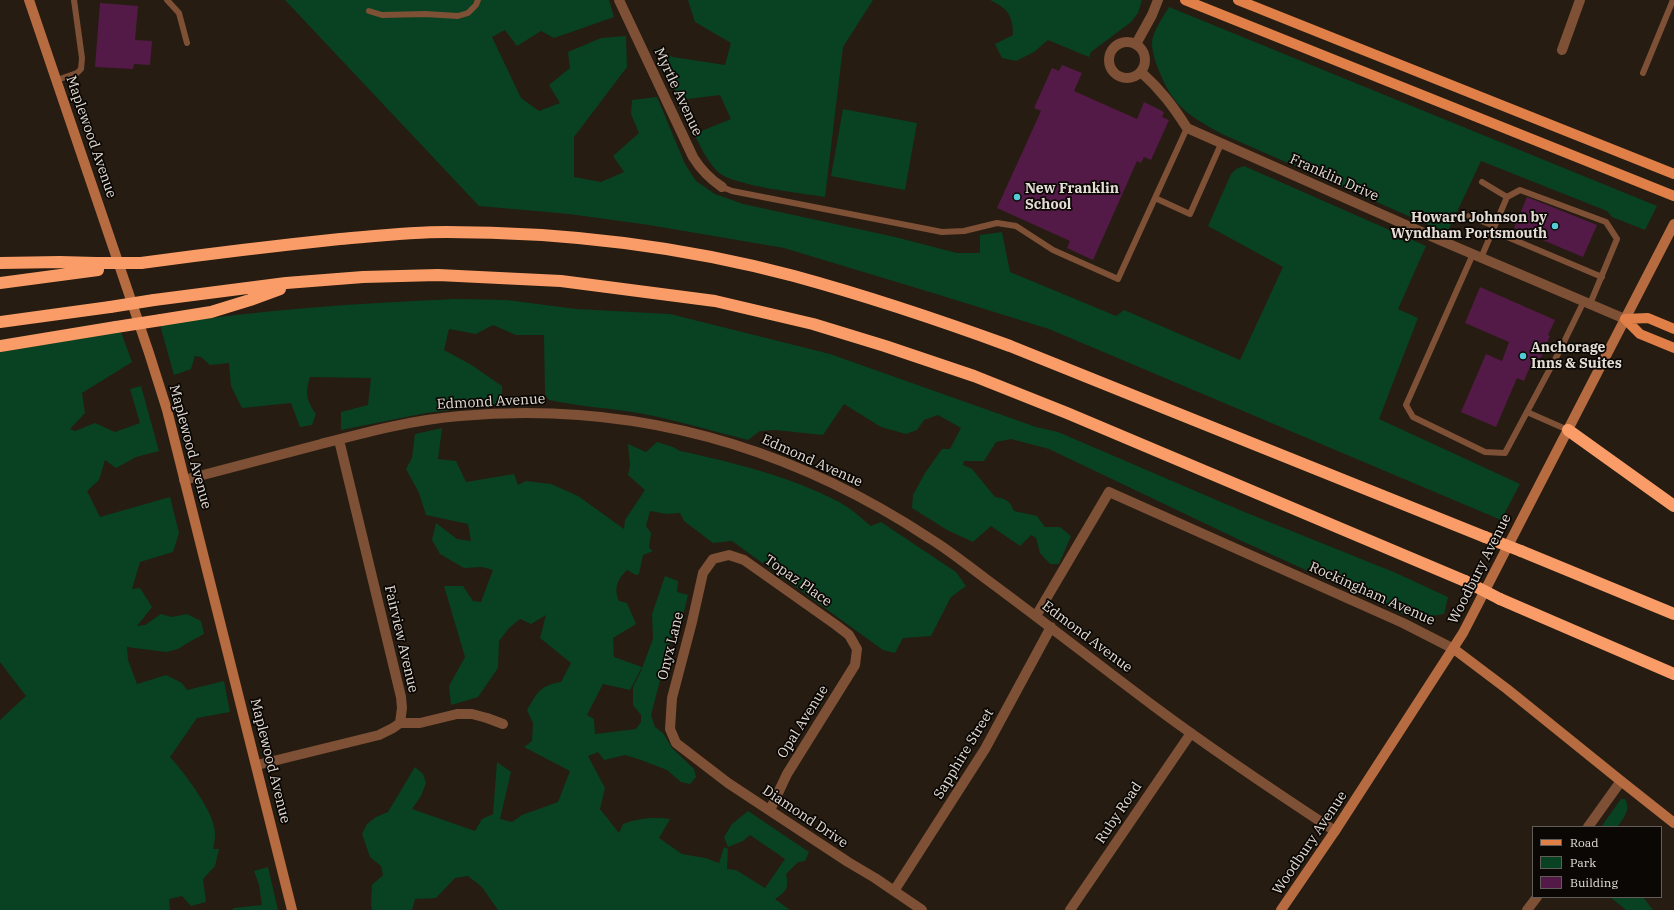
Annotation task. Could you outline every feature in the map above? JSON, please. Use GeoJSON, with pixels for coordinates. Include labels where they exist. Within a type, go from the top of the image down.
{"type":"FeatureCollection","features":[{"type":"Feature","properties":{"kind":"highway"},"geometry":{"type":"LineString","coordinates":[[0,263],[97,266],[141,263],[274,246],[392,234],[444,232],[534,235],[594,240],[682,252],[730,262],[793,276],[932,318],[1003,343],[1674,614]]}},
{"type":"Feature","properties":{"kind":"highway"},"geometry":{"type":"LineString","coordinates":[[0,283],[97,266]]}},
{"type":"Feature","properties":{"kind":"highway"},"geometry":{"type":"LineString","coordinates":[[0,322],[296,282],[363,277],[438,275],[561,281],[715,301],[813,324],[974,376],[1067,413],[1465,581],[1500,598],[1674,674]]}},
{"type":"Feature","properties":{"kind":"highway"},"geometry":{"type":"LineString","coordinates":[[0,346],[211,312],[250,300],[296,282]]}},
{"type":"Feature","properties":{"kind":"highway"},"geometry":{"type":"LineString","coordinates":[[1568,430],[1674,506]]}},
{"type":"Feature","properties":{"kind":"main road"},"geometry":{"type":"LineString","coordinates":[[1185,0],[1674,196]]}},
{"type":"Feature","properties":{"kind":"main road"},"geometry":{"type":"LineString","coordinates":[[1238,0],[1674,174]]}},
{"type":"Feature","properties":{"kind":"main road"},"geometry":{"type":"LineString","coordinates":[[1625,319],[1648,318],[1674,329]]}},
{"type":"Feature","properties":{"kind":"main road"},"geometry":{"type":"LineString","coordinates":[[1625,319],[1640,334],[1674,348]]}},
{"type":"Feature","properties":{"kind":"street","name":"Maplewood Avenue"},"geometry":{"type":"LineString","coordinates":[[29,0],[167,410],[224,641],[257,765],[292,910]]}},
{"type":"Feature","properties":{"kind":"street","name":"Myrtle Avenue"},"geometry":{"type":"LineString","coordinates":[[619,0],[693,157],[707,176],[722,187]]}},
{"type":"Feature","properties":{"kind":"street"},"geometry":{"type":"LineString","coordinates":[[1136,44],[1152,15],[1158,0]]}},
{"type":"Feature","properties":{"kind":"street"},"geometry":{"type":"LineString","coordinates":[[1562,50],[1580,0]]}},
{"type":"Feature","properties":{"kind":"street"},"geometry":{"type":"LineString","coordinates":[[1126,42],[1136,44],[1142,50],[1146,60],[1144,67],[1141,72],[1131,78],[1124,78],[1113,71],[1110,64],[1110,54],[1117,45],[1126,42]]}},
{"type":"Feature","properties":{"kind":"street"},"geometry":{"type":"LineString","coordinates":[[1141,72],[1158,87],[1172,104],[1187,128]]}},
{"type":"Feature","properties":{"kind":"street","name":"Franklin Drive"},"geometry":{"type":"LineString","coordinates":[[1187,128],[1477,256],[1625,319]]}},
{"type":"Feature","properties":{"kind":"street","name":"Woodbury Avenue"},"geometry":{"type":"LineString","coordinates":[[1281,910],[1335,831],[1454,649],[1674,224]]}},
{"type":"Feature","properties":{"kind":"street","name":"Edmond Avenue"},"geometry":{"type":"LineString","coordinates":[[184,480],[371,431],[429,420],[461,416],[558,413],[630,420],[730,442],[770,456],[847,491],[890,513],[932,539],[1191,733],[1270,790],[1335,831]]}},
{"type":"Feature","properties":{"kind":"street","name":"Fairview Avenue"},"geometry":{"type":"LineString","coordinates":[[339,440],[401,697],[402,708],[400,723]]}},
{"type":"Feature","properties":{"kind":"street","name":"Rockingham Avenue"},"geometry":{"type":"LineString","coordinates":[[1036,616],[1109,492],[1402,623],[1454,649],[1507,688],[1674,822]]}},
{"type":"Feature","properties":{"kind":"street","name":"Topaz Place"},"geometry":{"type":"LineString","coordinates":[[713,559],[729,554],[744,560],[849,635],[857,649]]}},
{"type":"Feature","properties":{"kind":"street","name":"Onyx Lane"},"geometry":{"type":"LineString","coordinates":[[676,743],[670,729],[672,698],[692,622],[703,572],[713,559]]}},
{"type":"Feature","properties":{"kind":"street","name":"Sapphire Street"},"geometry":{"type":"LineString","coordinates":[[894,891],[985,749],[1051,627]]}},
{"type":"Feature","properties":{"kind":"street","name":"Opal Avenue"},"geometry":{"type":"LineString","coordinates":[[770,810],[787,774],[855,665],[857,649]]}},
{"type":"Feature","properties":{"kind":"street"},"geometry":{"type":"LineString","coordinates":[[257,765],[379,735],[400,723],[420,723],[457,714],[472,714],[502,724]]}},
{"type":"Feature","properties":{"kind":"street","name":"Ruby Road"},"geometry":{"type":"LineString","coordinates":[[1070,910],[1191,733]]}},
{"type":"Feature","properties":{"kind":"street","name":"Diamond Drive"},"geometry":{"type":"LineString","coordinates":[[676,743],[728,783],[922,910]]}},
{"type":"Feature","properties":{"kind":"street"},"geometry":{"type":"LineString","coordinates":[[1589,826],[1621,781]]}},
{"type":"Feature","properties":{"kind":"street"},"geometry":{"type":"LineString","coordinates":[[1526,910],[1536,898]]}},
{"type":"Feature","properties":{"kind":"lane"},"geometry":{"type":"LineString","coordinates":[[57,80],[77,73],[82,69],[82,58],[74,0]]}},
{"type":"Feature","properties":{"kind":"lane"},"geometry":{"type":"LineString","coordinates":[[167,0],[179,13],[187,43]]}},
{"type":"Feature","properties":{"kind":"lane"},"geometry":{"type":"LineString","coordinates":[[369,11],[382,15],[425,14],[458,16],[468,13],[476,5],[478,0]]}},
{"type":"Feature","properties":{"kind":"lane"},"geometry":{"type":"LineString","coordinates":[[1643,73],[1673,0]]}},
{"type":"Feature","properties":{"kind":"lane"},"geometry":{"type":"LineString","coordinates":[[722,187],[732,191],[942,232],[964,231],[997,224],[1016,226],[1053,250],[1118,279],[1187,128]]}},
{"type":"Feature","properties":{"kind":"lane"},"geometry":{"type":"LineString","coordinates":[[1155,198],[1190,214],[1221,144]]}},
{"type":"Feature","properties":{"kind":"lane"},"geometry":{"type":"LineString","coordinates":[[1482,182],[1507,197]]}},
{"type":"Feature","properties":{"kind":"lane"},"geometry":{"type":"LineString","coordinates":[[1520,190],[1606,222],[1617,239],[1602,277],[1505,453],[1485,452],[1413,417],[1406,404],[1477,256],[1494,228],[1507,197],[1520,190]]}},
{"type":"Feature","properties":{"kind":"lane"},"geometry":{"type":"LineString","coordinates":[[1470,216],[1602,277]]}},
{"type":"Feature","properties":{"kind":"lane"},"geometry":{"type":"LineString","coordinates":[[1527,412],[1568,430]]}},
{"type":"Feature","properties":{"kind":"green space"},"geometry":{"type":"Polygon","coordinates":[[[285,0],[609,0],[614,17],[554,38],[541,31],[517,46],[505,30],[492,37],[521,98],[539,111],[560,103],[549,85],[570,68],[568,52],[601,38],[626,36],[627,67],[574,137],[574,177],[601,182],[624,172],[613,156],[639,133],[631,114],[632,100],[657,97],[685,164],[696,181],[715,194],[743,204],[895,237],[957,253],[980,253],[980,235],[1002,232],[1010,272],[1116,316],[1124,310],[1240,360],[1283,267],[1208,226],[1231,174],[1236,169],[1244,166],[1426,246],[1398,309],[1418,318],[1379,419],[1520,484],[1501,520],[1049,329],[933,293],[784,248],[649,225],[569,214],[479,206],[285,0]]]}},
{"type":"Feature","properties":{"kind":"green space"},"geometry":{"type":"Polygon","coordinates":[[[688,0],[873,0],[843,47],[825,197],[751,185],[737,181],[717,171],[710,163],[694,134],[731,119],[720,95],[679,100],[655,48],[673,57],[725,65],[731,43],[695,22],[688,0]]]}},
{"type":"Feature","properties":{"kind":"green space"},"geometry":{"type":"Polygon","coordinates":[[[990,0],[1142,0],[1138,13],[1131,22],[1091,52],[1089,57],[1048,40],[1034,52],[1016,61],[1002,58],[995,44],[1013,35],[1013,28],[1010,17],[1005,9],[990,0]]]}},
{"type":"Feature","properties":{"kind":"green space"},"geometry":{"type":"Polygon","coordinates":[[[1169,7],[1657,206],[1645,230],[1612,217],[1607,211],[1481,161],[1447,233],[1222,134],[1184,110],[1177,103],[1165,85],[1154,58],[1152,43],[1154,34],[1169,7]]]}},
{"type":"Feature","properties":{"kind":"green space"},"geometry":{"type":"Polygon","coordinates":[[[843,109],[917,123],[905,190],[831,176],[843,109]]]}},
{"type":"Feature","properties":{"kind":"green space"},"geometry":{"type":"Polygon","coordinates":[[[456,299],[507,300],[576,309],[670,314],[830,354],[1036,427],[1058,432],[1242,511],[1396,573],[1448,597],[1444,614],[1414,619],[1244,542],[1049,449],[1011,439],[996,442],[984,461],[964,461],[963,465],[972,469],[995,497],[1005,499],[1009,502],[1014,511],[1037,516],[1045,527],[1060,527],[1071,536],[1059,564],[1050,564],[1040,553],[1036,538],[1031,535],[1020,546],[991,526],[973,542],[947,530],[912,508],[913,495],[925,473],[942,449],[950,449],[961,428],[938,415],[924,420],[917,430],[906,434],[881,427],[844,404],[823,435],[775,430],[760,431],[748,440],[644,414],[549,400],[545,395],[544,335],[516,335],[493,325],[476,334],[449,329],[444,350],[470,364],[502,386],[502,404],[426,413],[341,430],[341,412],[368,405],[371,378],[310,377],[307,388],[307,396],[310,405],[316,414],[312,425],[300,427],[291,403],[242,408],[231,386],[229,363],[210,365],[201,357],[195,356],[191,369],[174,375],[160,325],[234,315],[308,308],[456,299]]]}},
{"type":"Feature","properties":{"kind":"green space"},"geometry":{"type":"Polygon","coordinates":[[[121,332],[132,362],[82,393],[85,413],[70,429],[75,431],[95,423],[115,432],[140,423],[130,389],[141,386],[159,451],[136,457],[116,468],[105,460],[99,480],[87,491],[100,517],[170,497],[179,533],[173,552],[140,562],[132,589],[140,588],[152,607],[137,626],[145,625],[161,614],[172,617],[187,614],[201,621],[204,634],[178,649],[166,652],[127,647],[128,660],[137,684],[166,675],[182,683],[187,690],[224,681],[230,712],[197,718],[170,757],[191,783],[205,805],[214,826],[215,836],[213,849],[219,849],[215,866],[203,879],[206,902],[191,906],[182,896],[169,899],[170,910],[0,910],[0,720],[26,696],[0,662],[0,352],[121,332]]]}},
{"type":"Feature","properties":{"kind":"green space"},"geometry":{"type":"Polygon","coordinates":[[[442,428],[438,459],[456,461],[466,482],[514,474],[518,485],[526,481],[551,484],[578,496],[624,529],[625,520],[645,490],[628,475],[630,465],[628,444],[646,452],[657,442],[680,451],[761,471],[821,493],[848,507],[871,526],[881,522],[956,572],[966,586],[951,597],[931,636],[903,638],[895,653],[883,650],[732,541],[713,543],[684,521],[680,513],[667,514],[650,511],[646,526],[651,533],[649,548],[653,551],[643,555],[639,574],[636,575],[627,570],[617,584],[616,592],[619,601],[627,603],[636,624],[613,638],[614,657],[642,667],[630,690],[603,684],[587,715],[594,719],[595,734],[636,729],[641,722],[641,715],[633,705],[633,687],[641,671],[653,639],[652,614],[665,576],[678,581],[677,592],[688,595],[679,633],[672,635],[651,715],[655,727],[663,733],[672,748],[694,769],[696,777],[690,784],[681,782],[667,770],[641,760],[625,755],[604,760],[598,752],[588,756],[605,788],[600,809],[619,833],[623,824],[635,820],[646,818],[670,819],[659,838],[682,854],[705,858],[719,863],[724,847],[728,849],[727,869],[736,870],[765,888],[785,859],[750,835],[743,841],[728,847],[724,837],[732,824],[748,811],[809,852],[805,861],[798,862],[786,874],[786,889],[775,899],[790,910],[498,910],[482,887],[468,876],[455,878],[436,898],[415,899],[412,910],[372,910],[372,885],[383,875],[381,866],[370,857],[362,834],[367,824],[376,817],[388,812],[415,767],[423,774],[426,783],[421,796],[412,809],[475,831],[482,819],[493,814],[497,762],[511,772],[500,819],[512,822],[522,815],[558,802],[570,771],[524,747],[532,741],[533,723],[527,710],[543,688],[561,682],[571,663],[540,638],[546,615],[531,624],[520,619],[509,628],[499,641],[498,668],[478,697],[451,705],[449,686],[465,657],[444,586],[463,586],[473,601],[481,602],[493,570],[482,567],[464,568],[440,554],[432,540],[436,523],[457,539],[471,541],[468,524],[426,515],[419,493],[406,469],[412,458],[415,434],[442,428]]]}},
{"type":"Feature","properties":{"kind":"green space"},"geometry":{"type":"Polygon","coordinates":[[[1621,799],[1625,799],[1627,803],[1626,814],[1618,826],[1602,826],[1621,799]]]}},
{"type":"Feature","properties":{"kind":"green space"},"geometry":{"type":"Polygon","coordinates":[[[268,867],[278,910],[232,910],[234,908],[262,905],[259,885],[254,871],[268,867]]]}},
{"type":"Feature","properties":{"kind":"green space"},"geometry":{"type":"Polygon","coordinates":[[[1611,898],[1644,898],[1653,910],[1626,910],[1611,898]]]}},
{"type":"Feature","properties":{"kind":"building"},"geometry":{"type":"Polygon","coordinates":[[[100,3],[138,6],[135,40],[152,41],[150,65],[134,64],[133,69],[95,67],[100,3]]]}},
{"type":"Feature","properties":{"kind":"building"},"geometry":{"type":"Polygon","coordinates":[[[1062,65],[1082,73],[1074,91],[1137,119],[1144,102],[1164,112],[1162,117],[1169,120],[1151,160],[1144,157],[1141,163],[1137,161],[1093,260],[1067,248],[1070,241],[997,208],[1041,111],[1034,108],[1052,68],[1059,71],[1062,65]]]}},
{"type":"Feature","properties":{"kind":"building","name":"Howard Johnson by Wyndham Portsmouth"},"geometry":{"type":"Polygon","coordinates":[[[1527,197],[1597,225],[1583,257],[1514,228],[1527,197]]]}},
{"type":"Feature","properties":{"kind":"building","name":"Anchorage Inns & Suites"},"geometry":{"type":"Polygon","coordinates":[[[1480,287],[1555,320],[1548,335],[1550,336],[1540,360],[1534,357],[1524,381],[1517,378],[1496,427],[1461,412],[1486,354],[1502,361],[1509,342],[1465,323],[1480,287]]]}},
{"type":"Feature","properties":{"kind":"place","name":"New Franklin School"},"geometry":{"type":"Point","coordinates":[1017,197]}},
{"type":"Feature","properties":{"kind":"place","name":"Howard Johnson by Wyndham Portsmouth"},"geometry":{"type":"Point","coordinates":[1555,226]}},
{"type":"Feature","properties":{"kind":"place","name":"Anchorage Inns & Suites"},"geometry":{"type":"Point","coordinates":[1523,356]}}]}
